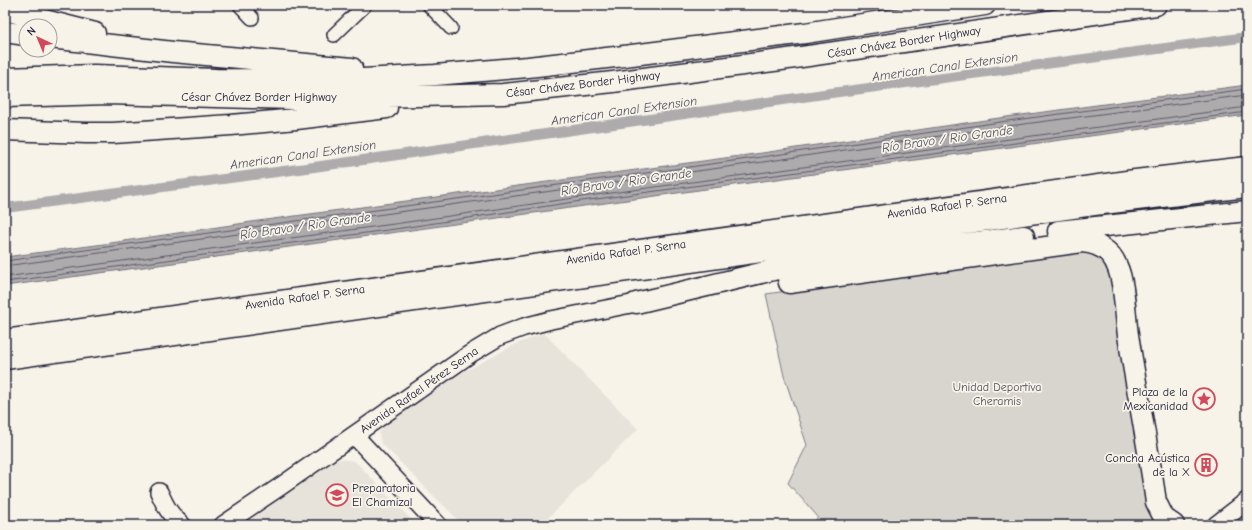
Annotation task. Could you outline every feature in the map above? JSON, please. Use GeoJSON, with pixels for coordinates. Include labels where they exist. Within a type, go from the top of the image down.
{"type":"FeatureCollection","features":[{"type":"Feature","properties":{"kind":"highway","name":"César Chávez Border Highway"},"geometry":{"type":"LineString","coordinates":[[5,78],[94,75],[216,79],[345,80],[435,75],[528,67],[805,33],[985,5]]}},
{"type":"Feature","properties":{"kind":"highway","name":"César Chávez Border Highway"},"geometry":{"type":"LineString","coordinates":[[5,97],[108,94],[291,99],[503,94],[613,82],[781,60],[1156,5]]}},
{"type":"Feature","properties":{"kind":"highway"},"geometry":{"type":"LineString","coordinates":[[5,10],[173,52]]}},
{"type":"Feature","properties":{"kind":"highway"},"geometry":{"type":"LineString","coordinates":[[5,32],[18,34]]}},
{"type":"Feature","properties":{"kind":"highway"},"geometry":{"type":"LineString","coordinates":[[58,39],[173,52],[435,75]]}},
{"type":"Feature","properties":{"kind":"highway"},"geometry":{"type":"LineString","coordinates":[[5,130],[86,133],[207,126],[282,120],[503,94]]}},
{"type":"Feature","properties":{"kind":"highway"},"geometry":{"type":"LineString","coordinates":[[5,122],[32,130]]}},
{"type":"Feature","properties":{"kind":"highway","name":"Avenida Rafael P. Serna"},"geometry":{"type":"LineString","coordinates":[[5,340],[1127,181],[1247,167]]}},
{"type":"Feature","properties":{"kind":"highway","name":"Avenida Rafael P. Serna"},"geometry":{"type":"LineString","coordinates":[[5,359],[1094,205],[1247,187]]}},
{"type":"Feature","properties":{"kind":"highway"},"geometry":{"type":"LineString","coordinates":[[636,303],[786,267],[1093,227],[1247,211]]}},
{"type":"Feature","properties":{"kind":"highway"},"geometry":{"type":"LineString","coordinates":[[786,267],[788,283],[1082,242],[1097,244],[1108,253],[1117,265],[1156,502],[1164,518],[1174,525]]}},
{"type":"Feature","properties":{"kind":"main road","name":"Avenida Rafael Pérez Serna"},"geometry":{"type":"LineString","coordinates":[[223,525],[470,354],[500,336],[524,327],[552,320],[636,303]]}},
{"type":"Feature","properties":{"kind":"main road"},"geometry":{"type":"LineString","coordinates":[[354,435],[438,525]]}},
{"type":"Feature","properties":{"kind":"main road"},"geometry":{"type":"LineString","coordinates":[[159,492],[166,508],[174,520],[182,525]]}},
{"type":"Feature","properties":{"kind":"main road"},"geometry":{"type":"LineString","coordinates":[[1216,525],[1247,501]]}},
{"type":"Feature","properties":{"kind":"street"},"geometry":{"type":"LineString","coordinates":[[240,5],[252,18]]}},
{"type":"Feature","properties":{"kind":"street"},"geometry":{"type":"LineString","coordinates":[[334,36],[365,5]]}},
{"type":"Feature","properties":{"kind":"street"},"geometry":{"type":"LineString","coordinates":[[429,5],[451,28]]}},
{"type":"Feature","properties":{"kind":"shaded area"},"geometry":{"type":"Polygon","coordinates":[[[544,333],[638,429],[541,525],[463,525],[381,443],[379,433],[386,424],[456,376],[516,344],[544,333]]]}},
{"type":"Feature","properties":{"kind":"shaded area","name":"Preparatoria El Chamizal"},"geometry":{"type":"Polygon","coordinates":[[[342,459],[354,461],[359,465],[416,525],[243,525],[335,461],[342,459]]]}},
{"type":"Feature","properties":{"kind":"green space","name":"Unidad Deportiva Cheramis"},"geometry":{"type":"Polygon","coordinates":[[[1084,248],[1094,251],[1110,270],[1161,525],[814,525],[813,524],[818,517],[788,483],[807,445],[784,376],[766,294],[1084,248]]]}},
{"type":"Feature","properties":{"kind":"water","name":"Río Bravo / Rio Grande"},"geometry":{"type":"Polygon","coordinates":[[[1247,85],[1247,115],[5,286],[5,257],[258,221],[762,153],[999,118],[1247,85]]]}},
{"type":"Feature","properties":{"kind":"waterway","name":"American Canal Extension"},"geometry":{"type":"LineString","coordinates":[[5,208],[314,167],[824,94],[1247,37]]}},
{"type":"Feature","properties":{"kind":"place","name":"Plaza de la Mexicanidad"},"geometry":{"type":"Point","coordinates":[1204,399]}},
{"type":"Feature","properties":{"kind":"place","name":"Concha Acústica de la X"},"geometry":{"type":"Point","coordinates":[1206,465]}},
{"type":"Feature","properties":{"kind":"place","name":"Preparatoria El Chamizal"},"geometry":{"type":"Point","coordinates":[337,495]}}]}
